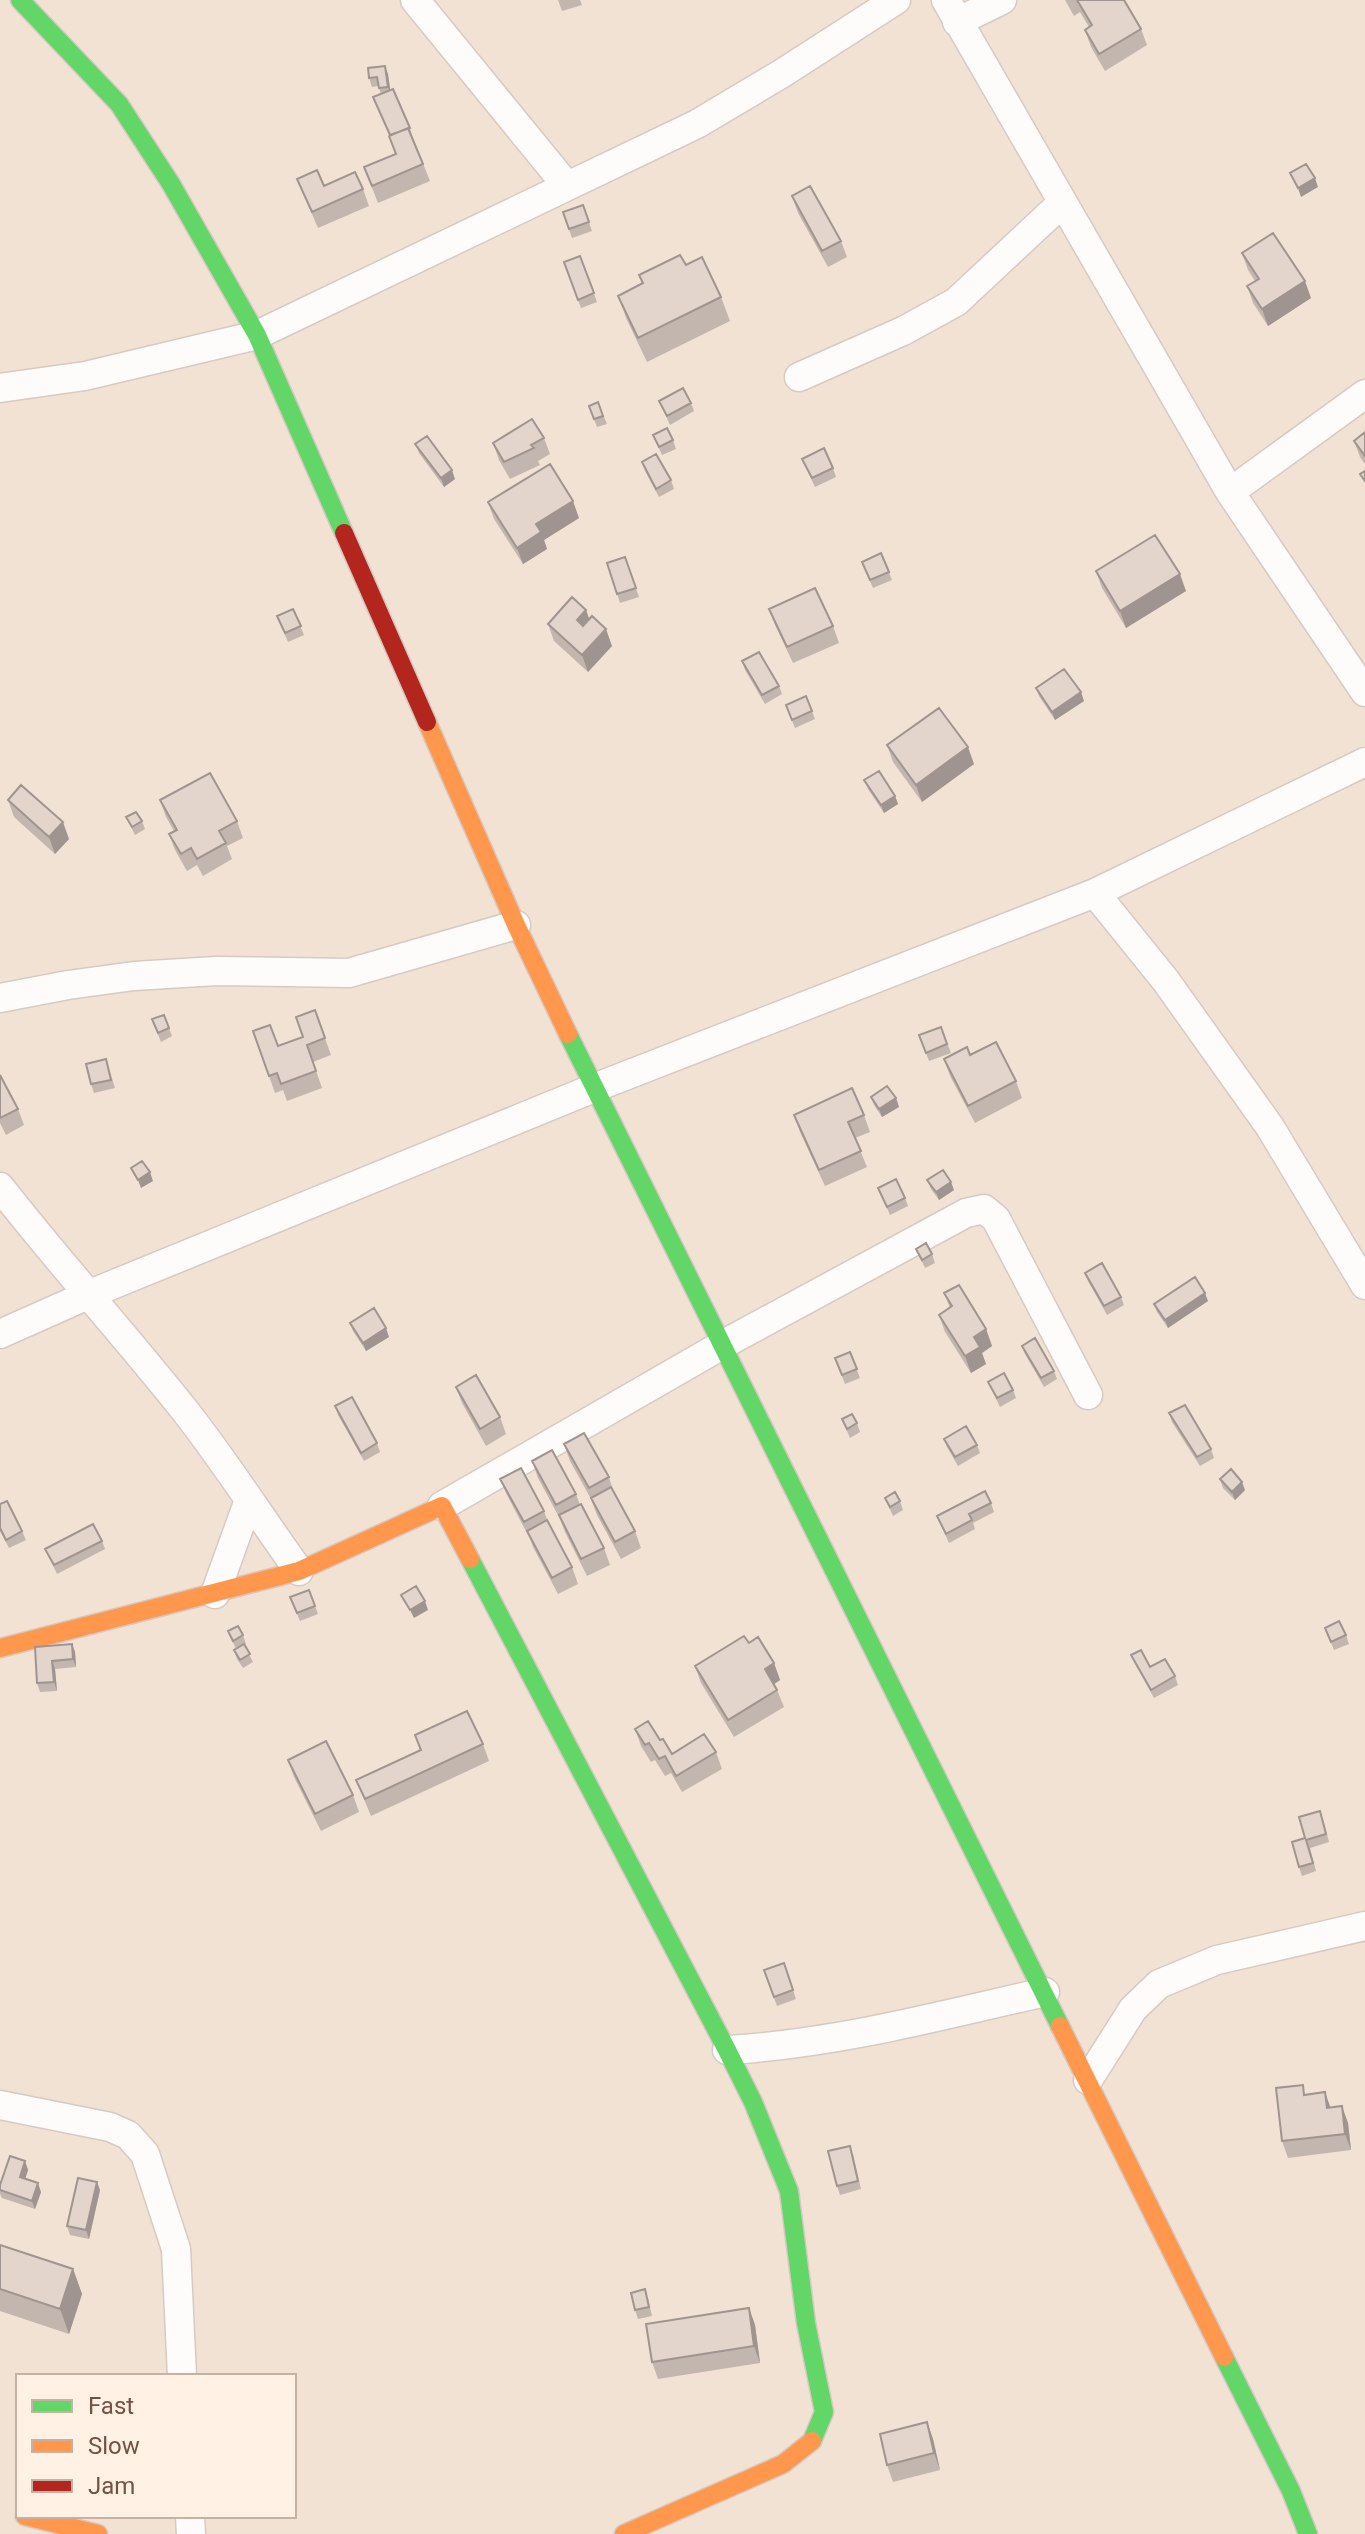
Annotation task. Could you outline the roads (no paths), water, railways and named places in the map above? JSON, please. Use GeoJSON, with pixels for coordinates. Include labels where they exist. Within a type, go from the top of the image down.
{"type":"FeatureCollection","features":[{"type":"Feature","properties":{"kind":"street"},"geometry":{"type":"LineString","coordinates":[[20,0],[119,104],[171,184],[257,335],[516,925],[1291,2491],[1308,2534]]}},
{"type":"Feature","properties":{"kind":"street"},"geometry":{"type":"LineString","coordinates":[[415,0],[567,186]]}},
{"type":"Feature","properties":{"kind":"street"},"geometry":{"type":"LineString","coordinates":[[0,388],[85,376],[257,335],[697,124],[896,0]]}},
{"type":"Feature","properties":{"kind":"street"},"geometry":{"type":"LineString","coordinates":[[1002,0],[952,11],[1230,492],[1365,692]]}},
{"type":"Feature","properties":{"kind":"street"},"geometry":{"type":"LineString","coordinates":[[799,377],[903,331],[956,302],[1062,203]]}},
{"type":"Feature","properties":{"kind":"street"},"geometry":{"type":"LineString","coordinates":[[1230,492],[1365,394]]}},
{"type":"Feature","properties":{"kind":"street"},"geometry":{"type":"LineString","coordinates":[[0,1334],[90,1294],[594,1088],[1095,893],[1365,762]]}},
{"type":"Feature","properties":{"kind":"street"},"geometry":{"type":"LineString","coordinates":[[1095,893],[1166,981],[1270,1127],[1365,1285]]}},
{"type":"Feature","properties":{"kind":"street"},"geometry":{"type":"LineString","coordinates":[[0,998],[134,976],[216,971],[349,973],[516,925]]}},
{"type":"Feature","properties":{"kind":"street"},"geometry":{"type":"LineString","coordinates":[[0,1187],[33,1231],[90,1294],[187,1413],[299,1571]]}},
{"type":"Feature","properties":{"kind":"street"},"geometry":{"type":"LineString","coordinates":[[0,1648],[299,1571],[442,1506],[722,1345],[966,1213],[984,1209],[996,1219],[1088,1395]]}},
{"type":"Feature","properties":{"kind":"street"},"geometry":{"type":"LineString","coordinates":[[215,1594],[249,1500]]}},
{"type":"Feature","properties":{"kind":"street"},"geometry":{"type":"LineString","coordinates":[[442,1506],[727,2050],[753,2102],[789,2191],[806,2323],[824,2412],[812,2441],[783,2464],[624,2534]]}},
{"type":"Feature","properties":{"kind":"street"},"geometry":{"type":"LineString","coordinates":[[1088,2080],[1133,2009],[1159,1984],[1217,1960],[1365,1926]]}},
{"type":"Feature","properties":{"kind":"street"},"geometry":{"type":"LineString","coordinates":[[727,2050],[785,2047],[1045,1992]]}},
{"type":"Feature","properties":{"kind":"street"},"geometry":{"type":"LineString","coordinates":[[0,2105],[110,2127],[128,2135],[145,2154],[176,2249],[182,2374]]}},
{"type":"Feature","properties":{"kind":"street"},"geometry":{"type":"LineString","coordinates":[[33,2518],[98,2534]]}}]}
